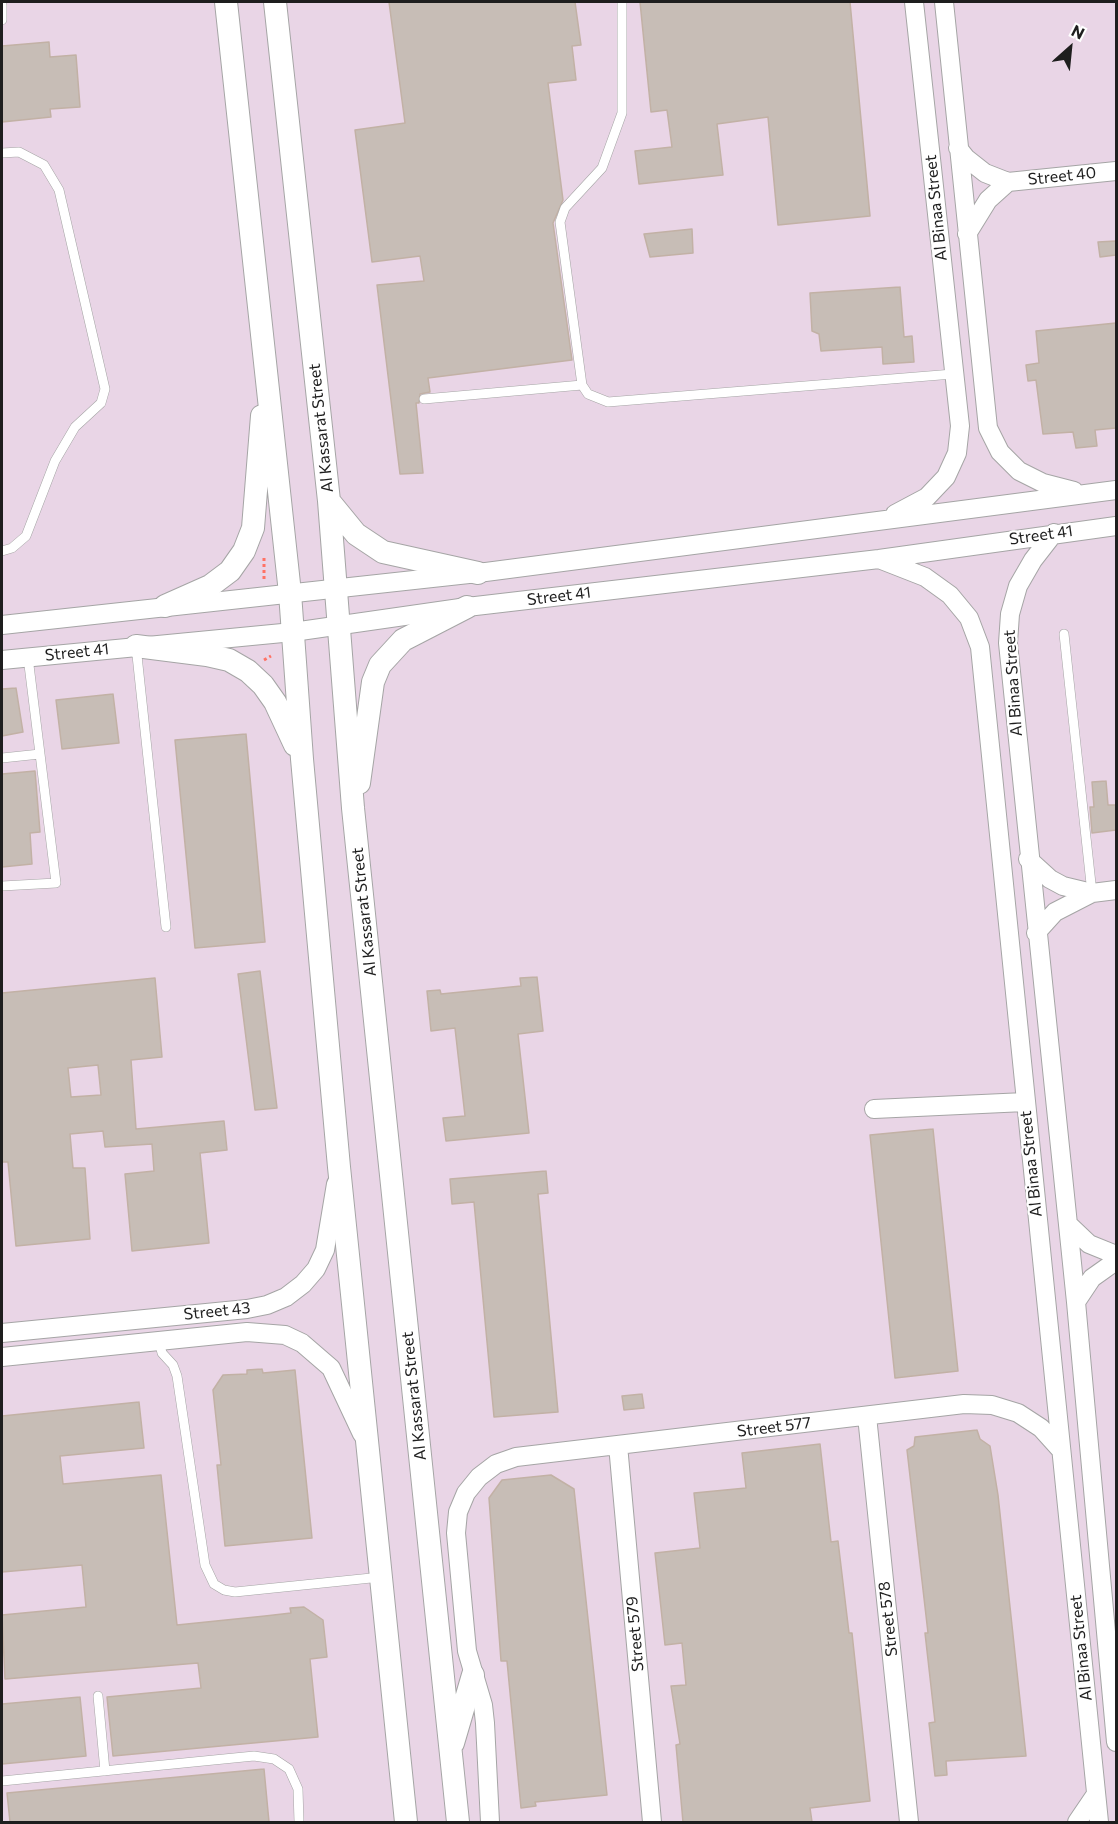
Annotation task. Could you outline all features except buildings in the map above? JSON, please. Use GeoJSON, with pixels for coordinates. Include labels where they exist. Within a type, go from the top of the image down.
{"type":"FeatureCollection","features":[{"type":"Feature","properties":{"kind":"street","name":"Al Kassarat Street"},"geometry":{"type":"LineString","coordinates":[[275,2],[328,501],[353,808],[458,1822]]}},
{"type":"Feature","properties":{"kind":"street","name":"Al Binaa Street"},"geometry":{"type":"LineString","coordinates":[[882,520],[927,497],[946,477],[952,466],[960,426],[914,2]]}},
{"type":"Feature","properties":{"kind":"street","name":"Al Binaa Street"},"geometry":{"type":"LineString","coordinates":[[944,2],[985,415],[993,440],[1009,462],[1030,478],[1085,493]]}},
{"type":"Feature","properties":{"kind":"street"},"geometry":{"type":"LineString","coordinates":[[225,6],[290,593],[302,759],[339,1167],[406,1822]]}},
{"type":"Feature","properties":{"kind":"street","name":"Street 40"},"geometry":{"type":"LineString","coordinates":[[958,148],[966,158],[985,173],[1008,182],[1116,171]]}},
{"type":"Feature","properties":{"kind":"street","name":"Street 40"},"geometry":{"type":"LineString","coordinates":[[967,234],[988,200],[1008,182]]}},
{"type":"Feature","properties":{"kind":"street"},"geometry":{"type":"LineString","coordinates":[[165,606],[210,586],[230,571],[244,551],[252,528],[266,376]]}},
{"type":"Feature","properties":{"kind":"street","name":"Street 41"},"geometry":{"type":"LineString","coordinates":[[2,625],[478,573],[1116,490]]}},
{"type":"Feature","properties":{"kind":"street"},"geometry":{"type":"LineString","coordinates":[[328,501],[356,534],[383,552],[478,573]]}},
{"type":"Feature","properties":{"kind":"street","name":"Street 41"},"geometry":{"type":"LineString","coordinates":[[2,660],[293,632],[467,607],[879,559],[1116,526]]}},
{"type":"Feature","properties":{"kind":"street","name":"Al Binaa Street"},"geometry":{"type":"LineString","coordinates":[[1054,533],[1033,560],[1018,586],[1008,628],[1028,859],[1109,1597],[1116,1742]]}},
{"type":"Feature","properties":{"kind":"street","name":"Al Binaa Street"},"geometry":{"type":"LineString","coordinates":[[879,559],[912,571],[938,585],[960,606],[976,631],[980,647],[1059,1448],[1099,1822]]}},
{"type":"Feature","properties":{"kind":"street"},"geometry":{"type":"LineString","coordinates":[[353,808],[365,753],[374,682],[380,665],[403,640],[467,607]]}},
{"type":"Feature","properties":{"kind":"street"},"geometry":{"type":"LineString","coordinates":[[136,646],[207,655],[228,660],[248,671],[263,684],[275,702],[302,759]]}},
{"type":"Feature","properties":{"kind":"street"},"geometry":{"type":"LineString","coordinates":[[1028,859],[1050,879],[1077,891],[1092,893],[1116,890]]}},
{"type":"Feature","properties":{"kind":"street"},"geometry":{"type":"LineString","coordinates":[[1036,933],[1055,912],[1092,893]]}},
{"type":"Feature","properties":{"kind":"street"},"geometry":{"type":"LineString","coordinates":[[874,1109],[1025,1102]]}},
{"type":"Feature","properties":{"kind":"street","name":"Street 43"},"geometry":{"type":"LineString","coordinates":[[2,1333],[247,1308],[267,1305],[286,1297],[309,1276],[325,1250],[339,1167]]}},
{"type":"Feature","properties":{"kind":"street"},"geometry":{"type":"LineString","coordinates":[[1069,1225],[1089,1244],[1116,1255]]}},
{"type":"Feature","properties":{"kind":"street"},"geometry":{"type":"LineString","coordinates":[[1076,1302],[1092,1278],[1116,1261]]}},
{"type":"Feature","properties":{"kind":"street","name":"Street 43"},"geometry":{"type":"LineString","coordinates":[[2,1357],[266,1332],[302,1343],[331,1368],[368,1446]]}},
{"type":"Feature","properties":{"kind":"street","name":"Street 577"},"geometry":{"type":"LineString","coordinates":[[472,1675],[467,1651],[456,1533],[458,1512],[466,1493],[479,1476],[496,1464],[516,1457],[964,1404],[992,1405],[1018,1413],[1041,1428],[1059,1448]]}},
{"type":"Feature","properties":{"kind":"street","name":"Street 578"},"geometry":{"type":"LineString","coordinates":[[867,1416],[909,1822]]}},
{"type":"Feature","properties":{"kind":"street","name":"Street 579"},"geometry":{"type":"LineString","coordinates":[[618,1445],[652,1822]]}},
{"type":"Feature","properties":{"kind":"street"},"geometry":{"type":"LineString","coordinates":[[451,1750],[472,1675]]}},
{"type":"Feature","properties":{"kind":"street"},"geometry":{"type":"LineString","coordinates":[[472,1675],[483,1705],[489,1822]]}},
{"type":"Feature","properties":{"kind":"street"},"geometry":{"type":"LineString","coordinates":[[1077,1822],[1096,1794]]}},
{"type":"Feature","properties":{"kind":"lane"},"geometry":{"type":"LineString","coordinates":[[622,2],[622,112],[602,168],[566,208],[560,222],[582,384],[588,394],[608,402],[953,374]]}},
{"type":"Feature","properties":{"kind":"lane"},"geometry":{"type":"LineString","coordinates":[[2,5],[2,20]]}},
{"type":"Feature","properties":{"kind":"lane"},"geometry":{"type":"LineString","coordinates":[[2,153],[20,152],[44,165],[59,190],[105,389],[101,403],[75,427],[55,461],[26,536],[12,549],[2,551]]}},
{"type":"Feature","properties":{"kind":"lane"},"geometry":{"type":"LineString","coordinates":[[424,399],[582,384]]}},
{"type":"Feature","properties":{"kind":"lane"},"geometry":{"type":"LineString","coordinates":[[1064,634],[1092,893]]}},
{"type":"Feature","properties":{"kind":"lane"},"geometry":{"type":"LineString","coordinates":[[136,646],[166,927]]}},
{"type":"Feature","properties":{"kind":"lane"},"geometry":{"type":"LineString","coordinates":[[2,886],[56,883],[28,657]]}},
{"type":"Feature","properties":{"kind":"lane"},"geometry":{"type":"LineString","coordinates":[[2,758],[40,754]]}},
{"type":"Feature","properties":{"kind":"lane"},"geometry":{"type":"LineString","coordinates":[[159,1341],[162,1353],[173,1365],[177,1376],[205,1565],[214,1584],[224,1590],[235,1592],[381,1577]]}},
{"type":"Feature","properties":{"kind":"lane"},"geometry":{"type":"LineString","coordinates":[[98,1696],[105,1771]]}},
{"type":"Feature","properties":{"kind":"lane"},"geometry":{"type":"LineString","coordinates":[[2,1781],[254,1756],[273,1760],[289,1769],[298,1789],[299,1822]]}},
{"type":"Feature","properties":{"kind":"shaded area"},"geometry":{"type":"Polygon","coordinates":[[[2,2],[1116,2],[1116,1822],[2,1822],[2,2]]]}}]}
